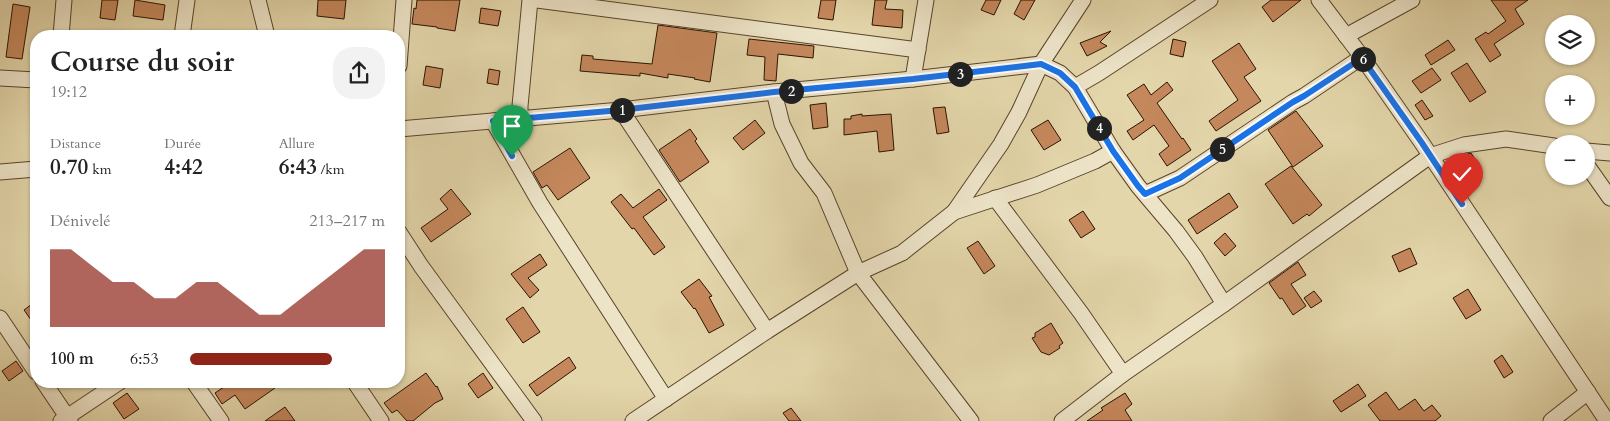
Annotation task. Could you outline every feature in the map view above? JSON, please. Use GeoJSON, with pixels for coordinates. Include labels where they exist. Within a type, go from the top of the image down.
{"type":"FeatureCollection","features":[{"type":"Feature","properties":{"kind":"street"},"geometry":{"type":"LineString","coordinates":[[62,30],[64,0]]}},
{"type":"Feature","properties":{"kind":"street"},"geometry":{"type":"LineString","coordinates":[[183,30],[187,0]]}},
{"type":"Feature","properties":{"kind":"street"},"geometry":{"type":"LineString","coordinates":[[258,0],[266,30]]}},
{"type":"Feature","properties":{"kind":"street"},"geometry":{"type":"LineString","coordinates":[[402,30],[404,0]]}},
{"type":"Feature","properties":{"kind":"street"},"geometry":{"type":"LineString","coordinates":[[520,118],[530,0]]}},
{"type":"Feature","properties":{"kind":"street"},"geometry":{"type":"LineString","coordinates":[[537,0],[918,50]]}},
{"type":"Feature","properties":{"kind":"street"},"geometry":{"type":"LineString","coordinates":[[913,79],[926,0]]}},
{"type":"Feature","properties":{"kind":"street"},"geometry":{"type":"LineString","coordinates":[[633,421],[767,331],[858,273],[902,253],[954,212],[983,171],[1019,112],[1041,64],[1083,0]]}},
{"type":"Feature","properties":{"kind":"street"},"geometry":{"type":"LineString","coordinates":[[1075,87],[1210,0]]}},
{"type":"Feature","properties":{"kind":"street"},"geometry":{"type":"LineString","coordinates":[[1319,0],[1430,156],[1588,392],[1606,413]]}},
{"type":"Feature","properties":{"kind":"street"},"geometry":{"type":"LineString","coordinates":[[1346,36],[1412,0]]}},
{"type":"Feature","properties":{"kind":"street"},"geometry":{"type":"LineString","coordinates":[[1145,194],[1180,178],[1362,58]]}},
{"type":"Feature","properties":{"kind":"street"},"geometry":{"type":"LineString","coordinates":[[405,128],[621,110],[1041,64],[1060,73],[1075,87],[1113,151],[1138,186],[1195,257],[1224,304]]}},
{"type":"Feature","properties":{"kind":"street"},"geometry":{"type":"LineString","coordinates":[[0,78],[30,80]]}},
{"type":"Feature","properties":{"kind":"street"},"geometry":{"type":"LineString","coordinates":[[774,92],[782,124],[800,163],[824,193],[858,273],[971,421]]}},
{"type":"Feature","properties":{"kind":"street"},"geometry":{"type":"LineString","coordinates":[[621,110],[767,331]]}},
{"type":"Feature","properties":{"kind":"street"},"geometry":{"type":"LineString","coordinates":[[493,121],[540,203],[666,399]]}},
{"type":"Feature","properties":{"kind":"street"},"geometry":{"type":"LineString","coordinates":[[1062,421],[1123,374],[1430,156],[1464,145],[1506,138],[1545,144]]}},
{"type":"Feature","properties":{"kind":"street"},"geometry":{"type":"LineString","coordinates":[[954,212],[1037,185],[1095,161],[1113,151]]}},
{"type":"Feature","properties":{"kind":"street"},"geometry":{"type":"LineString","coordinates":[[1595,152],[1610,153]]}},
{"type":"Feature","properties":{"kind":"street"},"geometry":{"type":"LineString","coordinates":[[0,172],[30,170]]}},
{"type":"Feature","properties":{"kind":"street"},"geometry":{"type":"LineString","coordinates":[[1595,177],[1610,198]]}},
{"type":"Feature","properties":{"kind":"street"},"geometry":{"type":"LineString","coordinates":[[995,198],[1082,313],[1123,374]]}},
{"type":"Feature","properties":{"kind":"street"},"geometry":{"type":"LineString","coordinates":[[405,241],[534,421]]}},
{"type":"Feature","properties":{"kind":"street"},"geometry":{"type":"LineString","coordinates":[[0,318],[30,363]]}},
{"type":"Feature","properties":{"kind":"street"},"geometry":{"type":"LineString","coordinates":[[47,388],[66,420],[111,388]]}},
{"type":"Feature","properties":{"kind":"street"},"geometry":{"type":"LineString","coordinates":[[198,388],[221,421]]}},
{"type":"Feature","properties":{"kind":"street"},"geometry":{"type":"LineString","coordinates":[[359,388],[381,421]]}},
{"type":"Feature","properties":{"kind":"street"},"geometry":{"type":"LineString","coordinates":[[1551,421],[1588,392]]}},
{"type":"Feature","properties":{"kind":"building"},"geometry":{"type":"Polygon","coordinates":[[[102,0],[118,0],[115,20],[100,18],[102,0]]]}},
{"type":"Feature","properties":{"kind":"building"},"geometry":{"type":"Polygon","coordinates":[[[135,0],[165,5],[163,20],[133,16],[135,0]]]}},
{"type":"Feature","properties":{"kind":"building"},"geometry":{"type":"Polygon","coordinates":[[[318,0],[346,0],[344,19],[317,16],[318,0]]]}},
{"type":"Feature","properties":{"kind":"building"},"geometry":{"type":"Polygon","coordinates":[[[417,0],[460,0],[455,31],[412,24],[417,0]]]}},
{"type":"Feature","properties":{"kind":"building"},"geometry":{"type":"Polygon","coordinates":[[[821,0],[836,0],[833,20],[818,18],[821,0]]]}},
{"type":"Feature","properties":{"kind":"building"},"geometry":{"type":"Polygon","coordinates":[[[875,0],[887,0],[885,9],[903,10],[902,28],[872,25],[875,0]]]}},
{"type":"Feature","properties":{"kind":"building"},"geometry":{"type":"Polygon","coordinates":[[[986,0],[1001,0],[994,15],[981,10],[986,0]]]}},
{"type":"Feature","properties":{"kind":"building"},"geometry":{"type":"Polygon","coordinates":[[[1021,0],[1035,0],[1024,20],[1014,14],[1021,0]]]}},
{"type":"Feature","properties":{"kind":"building"},"geometry":{"type":"Polygon","coordinates":[[[1271,0],[1301,0],[1273,22],[1262,7],[1271,0]]]}},
{"type":"Feature","properties":{"kind":"building"},"geometry":{"type":"Polygon","coordinates":[[[1491,0],[1528,0],[1515,9],[1524,24],[1494,44],[1501,55],[1490,62],[1475,39],[1486,32],[1488,34],[1506,21],[1491,0]]]}},
{"type":"Feature","properties":{"kind":"building"},"geometry":{"type":"Polygon","coordinates":[[[13,4],[30,7],[22,59],[6,57],[13,4]]]}},
{"type":"Feature","properties":{"kind":"building"},"geometry":{"type":"Polygon","coordinates":[[[481,8],[501,11],[498,26],[479,23],[481,8]]]}},
{"type":"Feature","properties":{"kind":"building"},"geometry":{"type":"Polygon","coordinates":[[[658,25],[717,33],[710,82],[668,74],[668,78],[640,73],[640,76],[580,71],[582,55],[593,56],[593,59],[652,64],[658,25]]]}},
{"type":"Feature","properties":{"kind":"building"},"geometry":{"type":"Polygon","coordinates":[[[1111,31],[1100,42],[1107,46],[1087,56],[1080,43],[1111,31]]]}},
{"type":"Feature","properties":{"kind":"building"},"geometry":{"type":"Polygon","coordinates":[[[749,39],[814,46],[813,58],[778,54],[776,81],[764,80],[765,57],[747,55],[749,39]]]}},
{"type":"Feature","properties":{"kind":"building"},"geometry":{"type":"Polygon","coordinates":[[[1173,39],[1186,42],[1183,57],[1170,54],[1173,39]]]}},
{"type":"Feature","properties":{"kind":"building"},"geometry":{"type":"Polygon","coordinates":[[[1448,40],[1455,50],[1431,65],[1425,55],[1448,40]]]}},
{"type":"Feature","properties":{"kind":"building"},"geometry":{"type":"Polygon","coordinates":[[[1239,43],[1256,69],[1244,77],[1261,101],[1216,131],[1209,121],[1238,100],[1212,61],[1239,43]]]}},
{"type":"Feature","properties":{"kind":"building"},"geometry":{"type":"Polygon","coordinates":[[[1467,63],[1486,92],[1470,102],[1451,73],[1467,63]]]}},
{"type":"Feature","properties":{"kind":"building"},"geometry":{"type":"Polygon","coordinates":[[[426,66],[443,69],[440,88],[423,85],[426,66]]]}},
{"type":"Feature","properties":{"kind":"building"},"geometry":{"type":"Polygon","coordinates":[[[1432,68],[1441,80],[1421,93],[1412,81],[1432,68]]]}},
{"type":"Feature","properties":{"kind":"building"},"geometry":{"type":"Polygon","coordinates":[[[489,69],[500,71],[498,85],[487,83],[489,69]]]}},
{"type":"Feature","properties":{"kind":"building"},"geometry":{"type":"Polygon","coordinates":[[[1167,82],[1173,90],[1157,103],[1191,150],[1167,166],[1159,154],[1169,146],[1154,125],[1133,140],[1127,131],[1144,120],[1127,95],[1144,84],[1151,95],[1167,82]]]}},
{"type":"Feature","properties":{"kind":"building"},"geometry":{"type":"Polygon","coordinates":[[[1422,100],[1433,116],[1425,120],[1415,105],[1422,100]]]}},
{"type":"Feature","properties":{"kind":"building"},"geometry":{"type":"Polygon","coordinates":[[[826,103],[828,127],[813,129],[810,105],[826,103]]]}},
{"type":"Feature","properties":{"kind":"building"},"geometry":{"type":"Polygon","coordinates":[[[945,107],[949,132],[937,134],[933,108],[945,107]]]}},
{"type":"Feature","properties":{"kind":"building"},"geometry":{"type":"Polygon","coordinates":[[[1296,111],[1323,146],[1293,167],[1268,130],[1296,111]]]}},
{"type":"Feature","properties":{"kind":"building"},"geometry":{"type":"Polygon","coordinates":[[[862,114],[862,116],[891,114],[894,150],[879,152],[877,131],[844,135],[844,119],[851,119],[851,116],[862,114]]]}},
{"type":"Feature","properties":{"kind":"building"},"geometry":{"type":"Polygon","coordinates":[[[755,120],[765,133],[743,150],[733,138],[755,120]]]}},
{"type":"Feature","properties":{"kind":"building"},"geometry":{"type":"Polygon","coordinates":[[[1048,120],[1061,140],[1044,150],[1031,130],[1048,120]]]}},
{"type":"Feature","properties":{"kind":"building"},"geometry":{"type":"Polygon","coordinates":[[[690,129],[697,139],[695,141],[709,162],[680,182],[659,150],[690,129]]]}},
{"type":"Feature","properties":{"kind":"building"},"geometry":{"type":"Polygon","coordinates":[[[570,148],[590,178],[558,200],[547,185],[542,188],[533,172],[570,148]]]}},
{"type":"Feature","properties":{"kind":"building"},"geometry":{"type":"Polygon","coordinates":[[[1471,153],[1480,167],[1465,177],[1453,160],[1471,153]]]}},
{"type":"Feature","properties":{"kind":"building"},"geometry":{"type":"Polygon","coordinates":[[[1291,166],[1322,205],[1309,216],[1307,214],[1293,224],[1265,184],[1291,166]]]}},
{"type":"Feature","properties":{"kind":"building"},"geometry":{"type":"Polygon","coordinates":[[[451,189],[471,214],[431,242],[421,228],[448,209],[440,199],[451,189]]]}},
{"type":"Feature","properties":{"kind":"building"},"geometry":{"type":"Polygon","coordinates":[[[659,189],[667,200],[643,217],[665,247],[654,255],[611,202],[621,194],[633,208],[659,189]]]}},
{"type":"Feature","properties":{"kind":"building"},"geometry":{"type":"Polygon","coordinates":[[[1229,193],[1238,207],[1197,234],[1188,220],[1229,193]]]}},
{"type":"Feature","properties":{"kind":"building"},"geometry":{"type":"Polygon","coordinates":[[[1083,211],[1095,229],[1081,238],[1069,220],[1083,211]]]}},
{"type":"Feature","properties":{"kind":"building"},"geometry":{"type":"Polygon","coordinates":[[[1225,233],[1236,246],[1225,256],[1214,243],[1225,233]]]}},
{"type":"Feature","properties":{"kind":"building"},"geometry":{"type":"Polygon","coordinates":[[[978,241],[995,266],[984,274],[967,248],[978,241]]]}},
{"type":"Feature","properties":{"kind":"building"},"geometry":{"type":"Polygon","coordinates":[[[1410,248],[1417,264],[1399,272],[1392,256],[1410,248]]]}},
{"type":"Feature","properties":{"kind":"building"},"geometry":{"type":"Polygon","coordinates":[[[540,254],[547,265],[528,278],[539,290],[530,298],[511,274],[540,254]]]}},
{"type":"Feature","properties":{"kind":"building"},"geometry":{"type":"Polygon","coordinates":[[[1298,262],[1306,275],[1291,284],[1306,306],[1293,315],[1269,283],[1298,262]]]}},
{"type":"Feature","properties":{"kind":"building"},"geometry":{"type":"Polygon","coordinates":[[[699,279],[712,296],[709,297],[724,325],[709,333],[695,308],[681,292],[699,279]]]}},
{"type":"Feature","properties":{"kind":"building"},"geometry":{"type":"Polygon","coordinates":[[[1468,289],[1481,310],[1466,319],[1453,298],[1468,289]]]}},
{"type":"Feature","properties":{"kind":"building"},"geometry":{"type":"Polygon","coordinates":[[[1314,291],[1322,301],[1311,308],[1304,298],[1314,291]]]}},
{"type":"Feature","properties":{"kind":"building"},"geometry":{"type":"Polygon","coordinates":[[[30,306],[30,318],[24,310],[30,306]]]}},
{"type":"Feature","properties":{"kind":"building"},"geometry":{"type":"Polygon","coordinates":[[[523,307],[540,332],[523,343],[506,319],[523,307]]]}},
{"type":"Feature","properties":{"kind":"building"},"geometry":{"type":"Polygon","coordinates":[[[1051,323],[1063,343],[1059,346],[1060,348],[1049,355],[1041,352],[1032,338],[1035,337],[1035,333],[1051,323]]]}},
{"type":"Feature","properties":{"kind":"building"},"geometry":{"type":"Polygon","coordinates":[[[1502,355],[1513,372],[1504,378],[1494,361],[1502,355]]]}},
{"type":"Feature","properties":{"kind":"building"},"geometry":{"type":"Polygon","coordinates":[[[569,357],[576,368],[537,396],[529,385],[569,357]]]}},
{"type":"Feature","properties":{"kind":"building"},"geometry":{"type":"Polygon","coordinates":[[[16,361],[23,371],[9,381],[2,371],[16,361]]]}},
{"type":"Feature","properties":{"kind":"building"},"geometry":{"type":"Polygon","coordinates":[[[426,373],[437,386],[443,399],[435,403],[413,421],[407,421],[397,410],[392,413],[384,403],[426,373]]]}},
{"type":"Feature","properties":{"kind":"building"},"geometry":{"type":"Polygon","coordinates":[[[483,373],[493,388],[478,398],[468,384],[483,373]]]}},
{"type":"Feature","properties":{"kind":"building"},"geometry":{"type":"Polygon","coordinates":[[[1358,384],[1366,396],[1341,412],[1333,401],[1358,384]]]}},
{"type":"Feature","properties":{"kind":"building"},"geometry":{"type":"Polygon","coordinates":[[[222,388],[275,388],[245,409],[235,395],[222,404],[215,393],[222,388]]]}},
{"type":"Feature","properties":{"kind":"building"},"geometry":{"type":"Polygon","coordinates":[[[1386,392],[1399,410],[1415,399],[1424,411],[1432,405],[1441,416],[1435,421],[1380,421],[1368,405],[1386,392]]]}},
{"type":"Feature","properties":{"kind":"building"},"geometry":{"type":"Polygon","coordinates":[[[127,393],[139,409],[124,419],[113,403],[127,393]]]}},
{"type":"Feature","properties":{"kind":"building"},"geometry":{"type":"Polygon","coordinates":[[[1125,393],[1132,404],[1125,410],[1132,421],[1087,421],[1103,410],[1101,408],[1125,393]]]}},
{"type":"Feature","properties":{"kind":"building"},"geometry":{"type":"Polygon","coordinates":[[[285,407],[295,421],[265,421],[285,407]]]}},
{"type":"Feature","properties":{"kind":"building"},"geometry":{"type":"Polygon","coordinates":[[[791,408],[801,421],[789,421],[783,413],[791,408]]]}},
{"type":"Feature","properties":{"kind":"route"},"geometry":{"type":"LineString","coordinates":[[512,156],[493,121],[621,110],[1041,64],[1060,73],[1075,87],[1113,151],[1145,194],[1180,178],[1362,58],[1462,204]]}}]}
